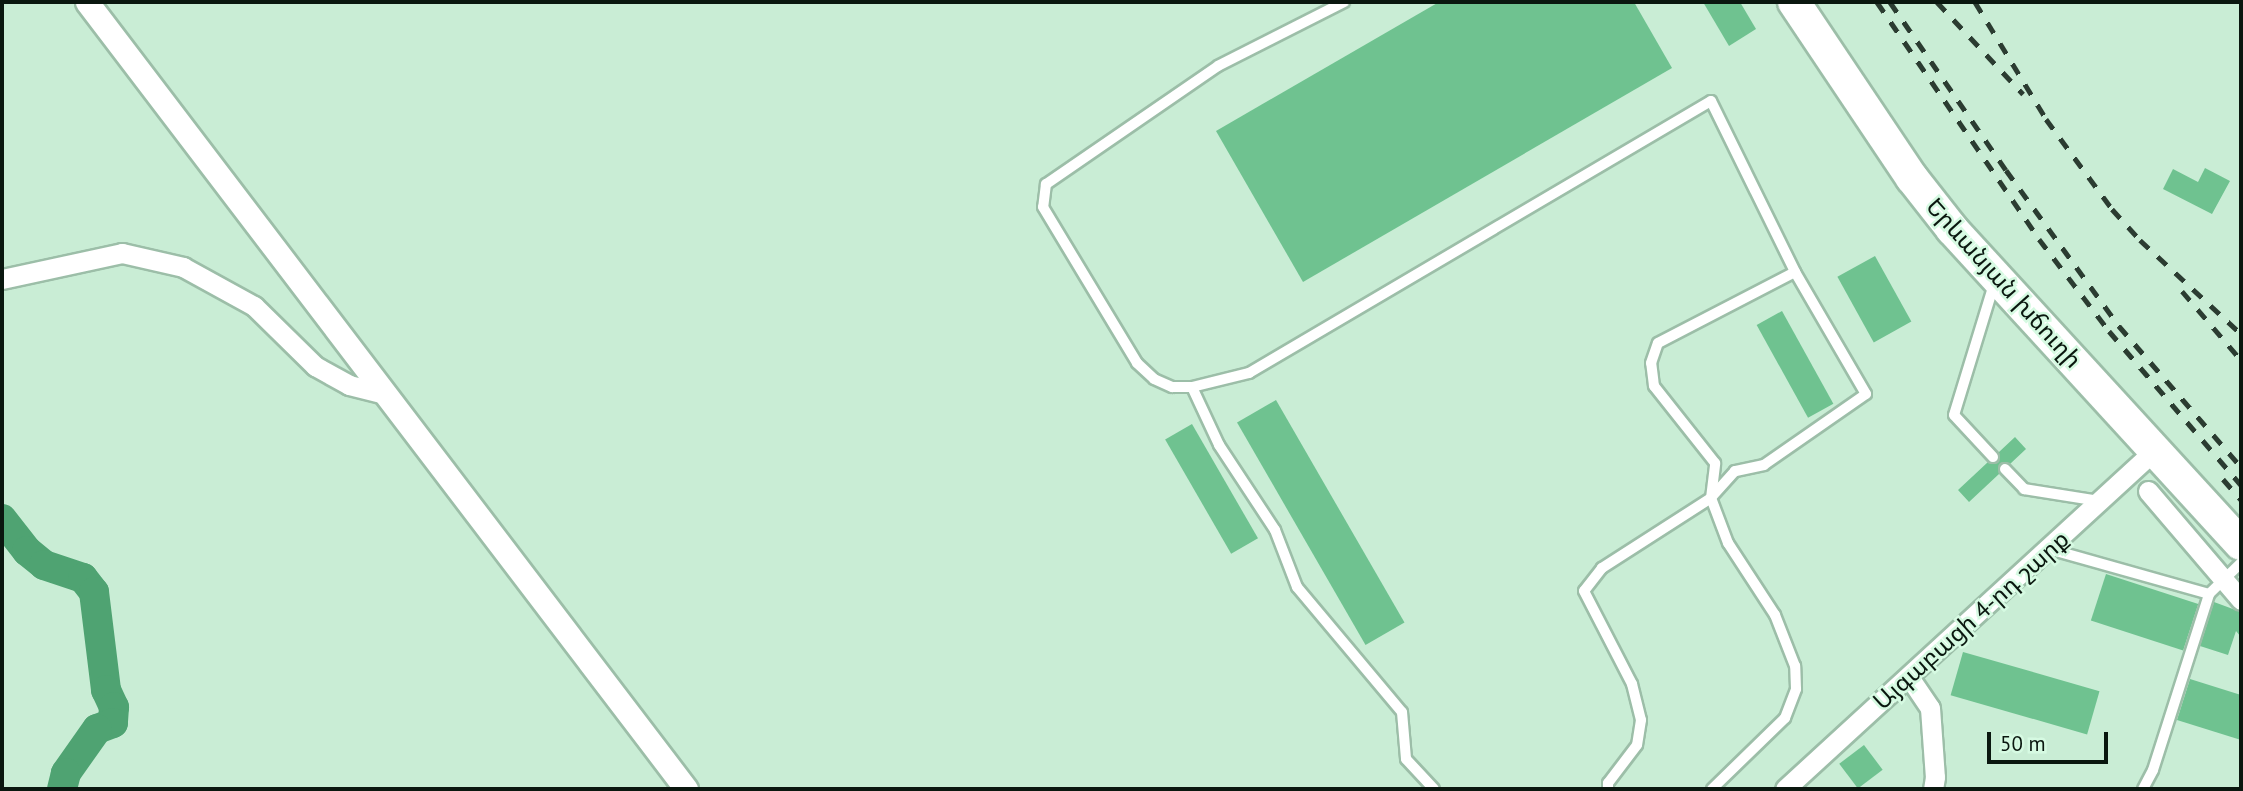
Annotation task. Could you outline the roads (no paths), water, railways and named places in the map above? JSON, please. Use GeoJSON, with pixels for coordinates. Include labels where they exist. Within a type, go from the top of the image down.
{"type":"FeatureCollection","features":[{"type":"Feature","properties":{"kind":"highway","name":"Երևանյան խճուղի"},"geometry":{"type":"LineString","coordinates":[[1794,2],[1912,178],[1952,229],[2241,544]]}},
{"type":"Feature","properties":{"kind":"street"},"geometry":{"type":"LineString","coordinates":[[87,2],[686,789]]}},
{"type":"Feature","properties":{"kind":"street"},"geometry":{"type":"LineString","coordinates":[[2,279],[122,253],[171,264],[206,278],[254,306],[315,366],[349,385],[384,394]]}},
{"type":"Feature","properties":{"kind":"street","name":"Այգաբացի 4-րդ շարք"},"geometry":{"type":"LineString","coordinates":[[1785,789],[2155,450]]}},
{"type":"Feature","properties":{"kind":"street"},"geometry":{"type":"LineString","coordinates":[[2148,491],[2241,600]]}},
{"type":"Feature","properties":{"kind":"street"},"geometry":{"type":"LineString","coordinates":[[1909,677],[1930,708],[1935,778],[1933,789]]}},
{"type":"Feature","properties":{"kind":"lane"},"geometry":{"type":"LineString","coordinates":[[1344,2],[1218,66],[1046,184],[1043,207],[1137,363],[1154,379],[1172,387],[1192,387],[1249,373],[1711,102],[1795,272],[1866,394],[1764,466],[1735,471],[1711,498],[1602,568],[1584,591],[1632,684],[1641,720],[1637,745],[1608,783],[1608,789]]}},
{"type":"Feature","properties":{"kind":"lane"},"geometry":{"type":"LineString","coordinates":[[1712,789],[1785,718],[1796,689],[1795,666],[1775,615],[1728,543],[1711,498],[1715,463],[1654,386],[1651,363],[1658,343],[1795,272]]}},
{"type":"Feature","properties":{"kind":"lane"},"geometry":{"type":"LineString","coordinates":[[1993,457],[1954,415],[1996,277]]}},
{"type":"Feature","properties":{"kind":"lane"},"geometry":{"type":"LineString","coordinates":[[1192,387],[1219,445],[1275,530],[1297,587],[1402,712],[1406,759],[1434,789]]}},
{"type":"Feature","properties":{"kind":"lane"},"geometry":{"type":"LineString","coordinates":[[2005,469],[2024,489],[2101,502]]}},
{"type":"Feature","properties":{"kind":"lane"},"geometry":{"type":"LineString","coordinates":[[2049,549],[2209,594]]}},
{"type":"Feature","properties":{"kind":"lane"},"geometry":{"type":"LineString","coordinates":[[2143,789],[2154,770],[2209,594],[2241,563]]}},
{"type":"Feature","properties":{"kind":"waterway"},"geometry":{"type":"LineString","coordinates":[[2,519],[27,551],[44,565],[83,578],[94,592],[106,690],[114,707],[113,723],[97,729],[66,773],[62,789]]}},
{"type":"Feature","properties":{"kind":"railway"},"geometry":{"type":"LineString","coordinates":[[1877,2],[2039,239],[2109,331],[2241,485]]}},
{"type":"Feature","properties":{"kind":"railway"},"geometry":{"type":"LineString","coordinates":[[1890,2],[2006,170],[2119,326],[2241,467]]}},
{"type":"Feature","properties":{"kind":"railway"},"geometry":{"type":"LineString","coordinates":[[1937,2],[2023,94]]}},
{"type":"Feature","properties":{"kind":"railway"},"geometry":{"type":"LineString","coordinates":[[1975,2],[2046,119],[2112,209],[2140,240],[2241,334]]}},
{"type":"Feature","properties":{"kind":"railway"},"geometry":{"type":"LineString","coordinates":[[2182,291],[2241,360]]}},
{"type":"Feature","properties":{"kind":"railway"},"geometry":{"type":"LineString","coordinates":[[2223,479],[2241,500]]}}]}
